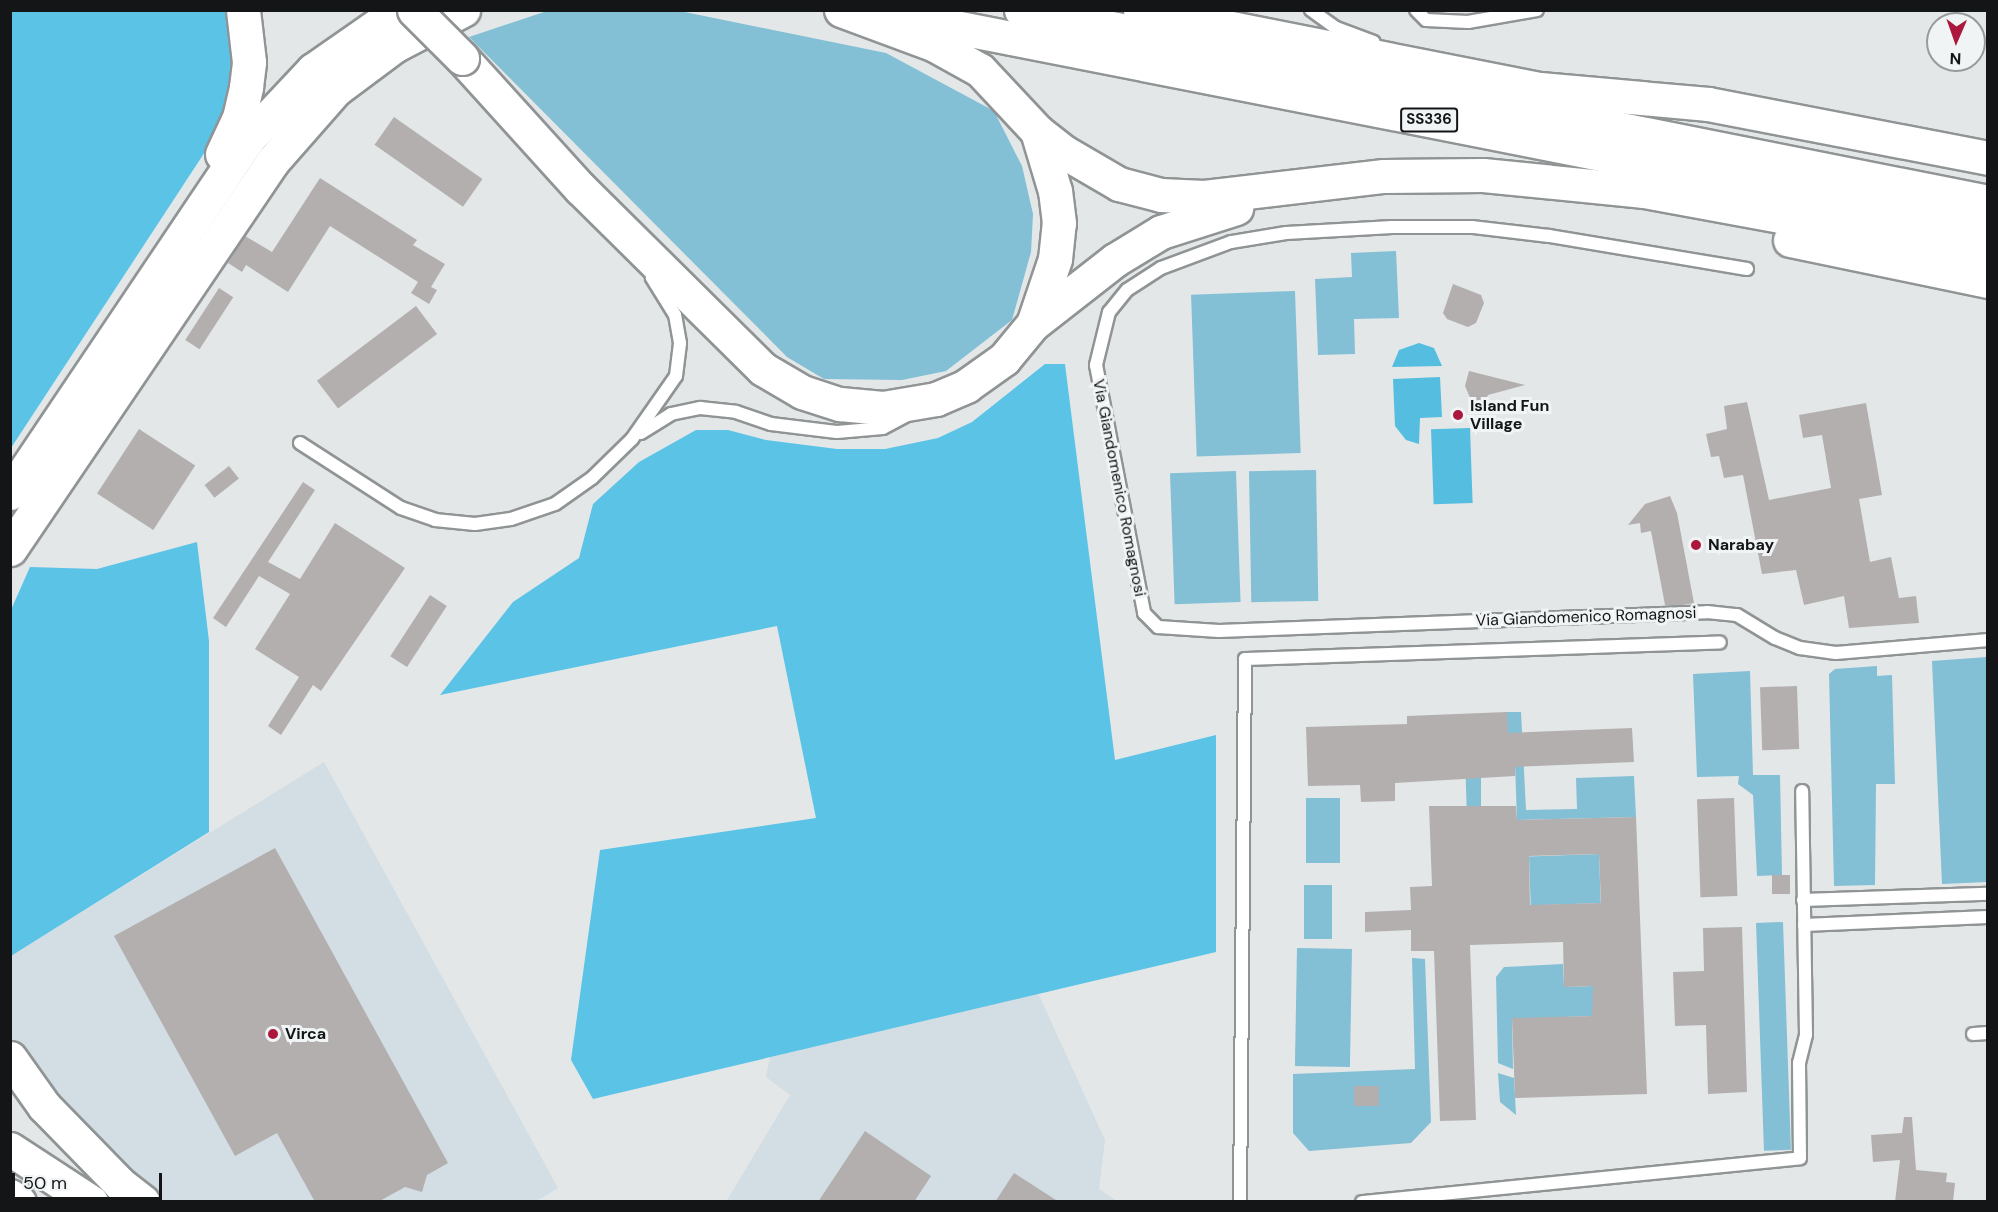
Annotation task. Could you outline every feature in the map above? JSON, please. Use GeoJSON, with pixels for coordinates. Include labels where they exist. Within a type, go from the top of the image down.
{"type":"FeatureCollection","features":[{"type":"Feature","properties":{"kind":"highway"},"geometry":{"type":"LineString","coordinates":[[191,220],[239,118],[249,62],[243,10]]}},
{"type":"Feature","properties":{"kind":"highway"},"geometry":{"type":"LineString","coordinates":[[10,493],[191,220],[248,139],[313,70],[399,10]]}},
{"type":"Feature","properties":{"kind":"highway"},"geometry":{"type":"LineString","coordinates":[[414,10],[462,58],[580,188],[773,374],[802,392],[840,404],[883,408],[936,399],[966,386],[1004,359],[1033,324],[1115,260],[1161,231],[1208,214],[1346,181]]}},
{"type":"Feature","properties":{"kind":"highway"},"geometry":{"type":"LineString","coordinates":[[10,549],[288,144],[335,90],[394,46],[463,10]]}},
{"type":"Feature","properties":{"kind":"highway"},"geometry":{"type":"LineString","coordinates":[[841,10],[935,45],[980,70],[1037,131],[1072,158],[1119,184],[1161,195],[1204,197],[1426,174],[1483,175],[1644,191],[1988,254]]}},
{"type":"Feature","properties":{"kind":"highway","name":"SS336"},"geometry":{"type":"LineString","coordinates":[[870,10],[1988,230]]}},
{"type":"Feature","properties":{"kind":"highway","name":"SS336"},"geometry":{"type":"LineString","coordinates":[[1020,10],[1988,202]]}},
{"type":"Feature","properties":{"kind":"highway"},"geometry":{"type":"LineString","coordinates":[[1140,10],[1988,178]]}},
{"type":"Feature","properties":{"kind":"highway"},"geometry":{"type":"LineString","coordinates":[[1540,89],[1708,104],[1988,158]]}},
{"type":"Feature","properties":{"kind":"highway"},"geometry":{"type":"LineString","coordinates":[[1033,324],[1055,259],[1059,223],[1055,190],[1037,131]]}},
{"type":"Feature","properties":{"kind":"highway"},"geometry":{"type":"LineString","coordinates":[[1483,175],[1988,281]]}},
{"type":"Feature","properties":{"kind":"highway"},"geometry":{"type":"LineString","coordinates":[[10,573],[79,447]]}},
{"type":"Feature","properties":{"kind":"highway"},"geometry":{"type":"LineString","coordinates":[[10,1058],[44,1106],[120,1184],[143,1202]]}},
{"type":"Feature","properties":{"kind":"highway"},"geometry":{"type":"LineString","coordinates":[[10,1149],[91,1202]]}},
{"type":"Feature","properties":{"kind":"highway"},"geometry":{"type":"LineString","coordinates":[[10,1196],[19,1202]]}},
{"type":"Feature","properties":{"kind":"lane"},"geometry":{"type":"LineString","coordinates":[[1311,10],[1336,28],[1456,72]]}},
{"type":"Feature","properties":{"kind":"lane"},"geometry":{"type":"LineString","coordinates":[[1416,10],[1426,20],[1468,22],[1537,10]]}},
{"type":"Feature","properties":{"kind":"lane"},"geometry":{"type":"LineString","coordinates":[[300,443],[401,508],[435,520],[475,524],[511,519],[555,504],[592,478],[632,439],[676,376],[680,343],[675,315],[658,285],[580,188]]}},
{"type":"Feature","properties":{"kind":"lane","name":"Via Giandomenico Romagnosi"},"geometry":{"type":"LineString","coordinates":[[1747,269],[1538,235],[1472,227],[1404,227],[1286,233],[1231,242],[1161,268],[1127,290],[1109,312],[1096,365],[1144,614],[1158,627],[1219,631],[1707,612],[1737,615],[1775,639],[1800,648],[1836,653],[1988,639]]}},
{"type":"Feature","properties":{"kind":"lane"},"geometry":{"type":"LineString","coordinates":[[632,439],[671,414],[700,408],[736,412],[803,429],[837,432],[884,428],[936,399]]}},
{"type":"Feature","properties":{"kind":"lane"},"geometry":{"type":"LineString","coordinates":[[1240,1202],[1245,659],[1720,642]]}},
{"type":"Feature","properties":{"kind":"lane"},"geometry":{"type":"LineString","coordinates":[[1362,1202],[1800,1158],[1799,1063],[1806,1035],[1802,791]]}},
{"type":"Feature","properties":{"kind":"lane"},"geometry":{"type":"LineString","coordinates":[[1803,900],[1988,894]]}},
{"type":"Feature","properties":{"kind":"lane"},"geometry":{"type":"LineString","coordinates":[[1804,925],[1988,917]]}},
{"type":"Feature","properties":{"kind":"lane"},"geometry":{"type":"LineString","coordinates":[[1972,1034],[1988,1033]]}},
{"type":"Feature","properties":{"kind":"shaded area"},"geometry":{"type":"Polygon","coordinates":[[[675,10],[886,53],[994,111],[1022,166],[1033,214],[1031,252],[1012,320],[946,371],[902,380],[824,379],[787,357],[469,37],[547,11],[675,10]]]}},
{"type":"Feature","properties":{"kind":"shaded area"},"geometry":{"type":"Polygon","coordinates":[[[11,11],[234,11],[237,103],[11,448],[11,11]]]}},
{"type":"Feature","properties":{"kind":"shaded area"},"geometry":{"type":"Polygon","coordinates":[[[1396,251],[1399,318],[1354,319],[1355,354],[1318,355],[1315,279],[1352,277],[1351,253],[1396,251]]]}},
{"type":"Feature","properties":{"kind":"shaded area"},"geometry":{"type":"Polygon","coordinates":[[[1295,291],[1301,453],[1197,457],[1191,295],[1295,291]]]}},
{"type":"Feature","properties":{"kind":"shaded area"},"geometry":{"type":"Polygon","coordinates":[[[1419,343],[1434,348],[1442,366],[1392,367],[1399,350],[1419,343]]]}},
{"type":"Feature","properties":{"kind":"shaded area"},"geometry":{"type":"Polygon","coordinates":[[[1045,364],[1065,364],[1115,760],[1216,735],[1216,952],[593,1099],[571,1060],[600,850],[816,818],[777,626],[440,695],[513,602],[579,558],[593,504],[639,462],[696,430],[728,430],[766,440],[837,449],[885,449],[938,438],[972,422],[1045,364]]]}},
{"type":"Feature","properties":{"kind":"shaded area"},"geometry":{"type":"Polygon","coordinates":[[[1440,377],[1442,417],[1420,418],[1419,444],[1406,440],[1395,426],[1393,379],[1440,377]]]}},
{"type":"Feature","properties":{"kind":"shaded area"},"geometry":{"type":"Polygon","coordinates":[[[1470,428],[1473,503],[1434,504],[1431,429],[1470,428]]]}},
{"type":"Feature","properties":{"kind":"shaded area"},"geometry":{"type":"Polygon","coordinates":[[[1316,470],[1318,601],[1251,602],[1249,471],[1316,470]]]}},
{"type":"Feature","properties":{"kind":"shaded area"},"geometry":{"type":"Polygon","coordinates":[[[1236,471],[1241,602],[1175,604],[1170,473],[1236,471]]]}},
{"type":"Feature","properties":{"kind":"shaded area"},"geometry":{"type":"Polygon","coordinates":[[[197,542],[209,641],[209,832],[11,956],[10,612],[30,567],[97,569],[197,542]]]}},
{"type":"Feature","properties":{"kind":"shaded area"},"geometry":{"type":"Polygon","coordinates":[[[1987,657],[1987,882],[1942,884],[1932,661],[1987,657]]]}},
{"type":"Feature","properties":{"kind":"shaded area"},"geometry":{"type":"Polygon","coordinates":[[[1877,666],[1877,676],[1892,675],[1895,784],[1876,784],[1875,885],[1834,886],[1829,674],[1835,669],[1877,666]]]}},
{"type":"Feature","properties":{"kind":"shaded area"},"geometry":{"type":"Polygon","coordinates":[[[1750,671],[1753,775],[1780,775],[1782,875],[1757,876],[1753,795],[1738,784],[1739,776],[1697,777],[1693,674],[1750,671]]]}},
{"type":"Feature","properties":{"kind":"shaded area"},"geometry":{"type":"Polygon","coordinates":[[[1507,712],[1521,712],[1526,810],[1577,809],[1576,778],[1634,776],[1636,817],[1517,820],[1515,763],[1481,778],[1481,807],[1467,821],[1465,753],[1507,712]]]}},
{"type":"Feature","properties":{"kind":"shaded area"},"geometry":{"type":"Polygon","coordinates":[[[324,762],[558,1188],[535,1202],[163,1201],[142,1186],[24,1061],[11,1039],[11,956],[324,762]]]}},
{"type":"Feature","properties":{"kind":"shaded area"},"geometry":{"type":"Polygon","coordinates":[[[1306,798],[1340,798],[1340,863],[1306,863],[1306,798]]]}},
{"type":"Feature","properties":{"kind":"shaded area"},"geometry":{"type":"Polygon","coordinates":[[[1599,854],[1601,903],[1531,905],[1529,856],[1599,854]]]}},
{"type":"Feature","properties":{"kind":"shaded area"},"geometry":{"type":"Polygon","coordinates":[[[1304,885],[1332,885],[1332,939],[1304,939],[1304,885]]]}},
{"type":"Feature","properties":{"kind":"shaded area"},"geometry":{"type":"Polygon","coordinates":[[[1783,922],[1791,1150],[1764,1151],[1756,923],[1783,922]]]}},
{"type":"Feature","properties":{"kind":"shaded area"},"geometry":{"type":"Polygon","coordinates":[[[1297,948],[1352,949],[1350,1067],[1295,1066],[1297,948]]]}},
{"type":"Feature","properties":{"kind":"shaded area"},"geometry":{"type":"Polygon","coordinates":[[[1412,958],[1425,959],[1431,1122],[1411,1143],[1309,1151],[1293,1133],[1293,1074],[1415,1069],[1412,958]]]}},
{"type":"Feature","properties":{"kind":"shaded area"},"geometry":{"type":"Polygon","coordinates":[[[1563,964],[1564,987],[1593,986],[1642,1014],[1512,1019],[1513,1069],[1498,1063],[1496,977],[1504,967],[1563,964]]]}},
{"type":"Feature","properties":{"kind":"shaded area"},"geometry":{"type":"Polygon","coordinates":[[[1038,993],[1105,1140],[1099,1189],[1117,1201],[726,1202],[790,1095],[766,1077],[770,1056],[1038,993]]]}},
{"type":"Feature","properties":{"kind":"shaded area"},"geometry":{"type":"Polygon","coordinates":[[[1498,1073],[1514,1078],[1516,1115],[1500,1102],[1498,1073]]]}},
{"type":"Feature","properties":{"kind":"building"},"geometry":{"type":"Polygon","coordinates":[[[394,117],[482,179],[463,207],[374,145],[394,117]]]}},
{"type":"Feature","properties":{"kind":"building"},"geometry":{"type":"Polygon","coordinates":[[[320,178],[417,240],[413,245],[445,264],[431,287],[437,290],[429,304],[411,293],[418,282],[330,226],[288,292],[246,265],[242,272],[228,263],[245,236],[272,252],[320,178]]]}},
{"type":"Feature","properties":{"kind":"building"},"geometry":{"type":"Polygon","coordinates":[[[1453,284],[1481,295],[1484,303],[1476,323],[1468,327],[1447,319],[1443,313],[1453,284]]]}},
{"type":"Feature","properties":{"kind":"building"},"geometry":{"type":"Polygon","coordinates":[[[219,288],[233,297],[199,349],[185,340],[219,288]]]}},
{"type":"Feature","properties":{"kind":"building"},"geometry":{"type":"Polygon","coordinates":[[[416,306],[437,334],[338,409],[317,381],[416,306]]]}},
{"type":"Feature","properties":{"kind":"building"},"geometry":{"type":"Polygon","coordinates":[[[1469,371],[1525,385],[1488,395],[1483,405],[1471,400],[1465,386],[1469,371]]]}},
{"type":"Feature","properties":{"kind":"building"},"geometry":{"type":"Polygon","coordinates":[[[1747,402],[1769,500],[1831,488],[1822,435],[1803,438],[1799,415],[1866,403],[1882,495],[1859,499],[1870,562],[1891,557],[1899,598],[1916,596],[1919,623],[1849,628],[1844,596],[1804,605],[1796,570],[1762,574],[1743,475],[1724,478],[1719,456],[1711,457],[1706,434],[1727,429],[1724,406],[1747,402]]]}},
{"type":"Feature","properties":{"kind":"building"},"geometry":{"type":"Polygon","coordinates":[[[139,429],[195,465],[153,530],[97,494],[139,429]]]}},
{"type":"Feature","properties":{"kind":"building"},"geometry":{"type":"Polygon","coordinates":[[[229,466],[239,479],[214,498],[205,485],[229,466]]]}},
{"type":"Feature","properties":{"kind":"building"},"geometry":{"type":"Polygon","coordinates":[[[303,482],[315,490],[268,562],[300,579],[335,523],[405,568],[321,691],[313,685],[281,735],[268,726],[299,677],[255,649],[290,594],[259,576],[226,627],[213,618],[303,482]]]}},
{"type":"Feature","properties":{"kind":"building"},"geometry":{"type":"Polygon","coordinates":[[[1670,496],[1677,513],[1694,603],[1683,605],[1665,605],[1651,531],[1641,533],[1640,523],[1628,525],[1645,504],[1670,496]]]}},
{"type":"Feature","properties":{"kind":"building"},"geometry":{"type":"Polygon","coordinates":[[[430,595],[447,606],[407,667],[390,656],[430,595]]]}},
{"type":"Feature","properties":{"kind":"building"},"geometry":{"type":"Polygon","coordinates":[[[1797,686],[1799,749],[1762,750],[1760,687],[1797,686]]]}},
{"type":"Feature","properties":{"kind":"building"},"geometry":{"type":"Polygon","coordinates":[[[1507,712],[1508,733],[1632,728],[1634,762],[1515,767],[1515,776],[1395,783],[1395,801],[1361,802],[1360,785],[1308,786],[1306,727],[1407,724],[1407,716],[1507,712]]]}},
{"type":"Feature","properties":{"kind":"building"},"geometry":{"type":"Polygon","coordinates":[[[1734,798],[1737,896],[1700,897],[1697,799],[1734,798]]]}},
{"type":"Feature","properties":{"kind":"building"},"geometry":{"type":"Polygon","coordinates":[[[1429,806],[1516,806],[1517,820],[1636,817],[1647,1094],[1515,1098],[1512,1018],[1592,1016],[1593,986],[1564,987],[1563,942],[1470,945],[1476,1120],[1440,1121],[1434,951],[1411,951],[1411,930],[1365,932],[1365,912],[1411,910],[1410,887],[1432,886],[1429,806]],[[1599,854],[1529,856],[1530,905],[1601,903],[1599,854]]]}},
{"type":"Feature","properties":{"kind":"building","name":"Virca"},"geometry":{"type":"Polygon","coordinates":[[[275,848],[448,1163],[427,1175],[422,1192],[405,1187],[378,1202],[315,1202],[277,1133],[235,1156],[114,936],[275,848]]]}},
{"type":"Feature","properties":{"kind":"building"},"geometry":{"type":"Polygon","coordinates":[[[1772,875],[1790,875],[1790,894],[1772,894],[1772,875]]]}},
{"type":"Feature","properties":{"kind":"building"},"geometry":{"type":"Polygon","coordinates":[[[1742,927],[1747,1092],[1708,1094],[1706,1025],[1675,1026],[1673,972],[1704,971],[1703,928],[1742,927]]]}},
{"type":"Feature","properties":{"kind":"building"},"geometry":{"type":"Polygon","coordinates":[[[1354,1086],[1379,1086],[1379,1106],[1354,1106],[1354,1086]]]}},
{"type":"Feature","properties":{"kind":"building"},"geometry":{"type":"Polygon","coordinates":[[[1904,1117],[1912,1117],[1916,1170],[1947,1173],[1946,1182],[1955,1183],[1953,1202],[1895,1202],[1900,1160],[1873,1162],[1871,1135],[1902,1133],[1904,1117]]]}},
{"type":"Feature","properties":{"kind":"building"},"geometry":{"type":"Polygon","coordinates":[[[865,1131],[931,1176],[914,1202],[818,1202],[865,1131]]]}},
{"type":"Feature","properties":{"kind":"building"},"geometry":{"type":"Polygon","coordinates":[[[1014,1173],[1059,1202],[995,1202],[1014,1173]]]}},
{"type":"Feature","properties":{"kind":"place","name":"Island Fun Village"},"geometry":{"type":"Point","coordinates":[1458,415]}},
{"type":"Feature","properties":{"kind":"place","name":"Narabay"},"geometry":{"type":"Point","coordinates":[1696,545]}},
{"type":"Feature","properties":{"kind":"place","name":"Virca"},"geometry":{"type":"Point","coordinates":[273,1034]}}]}
